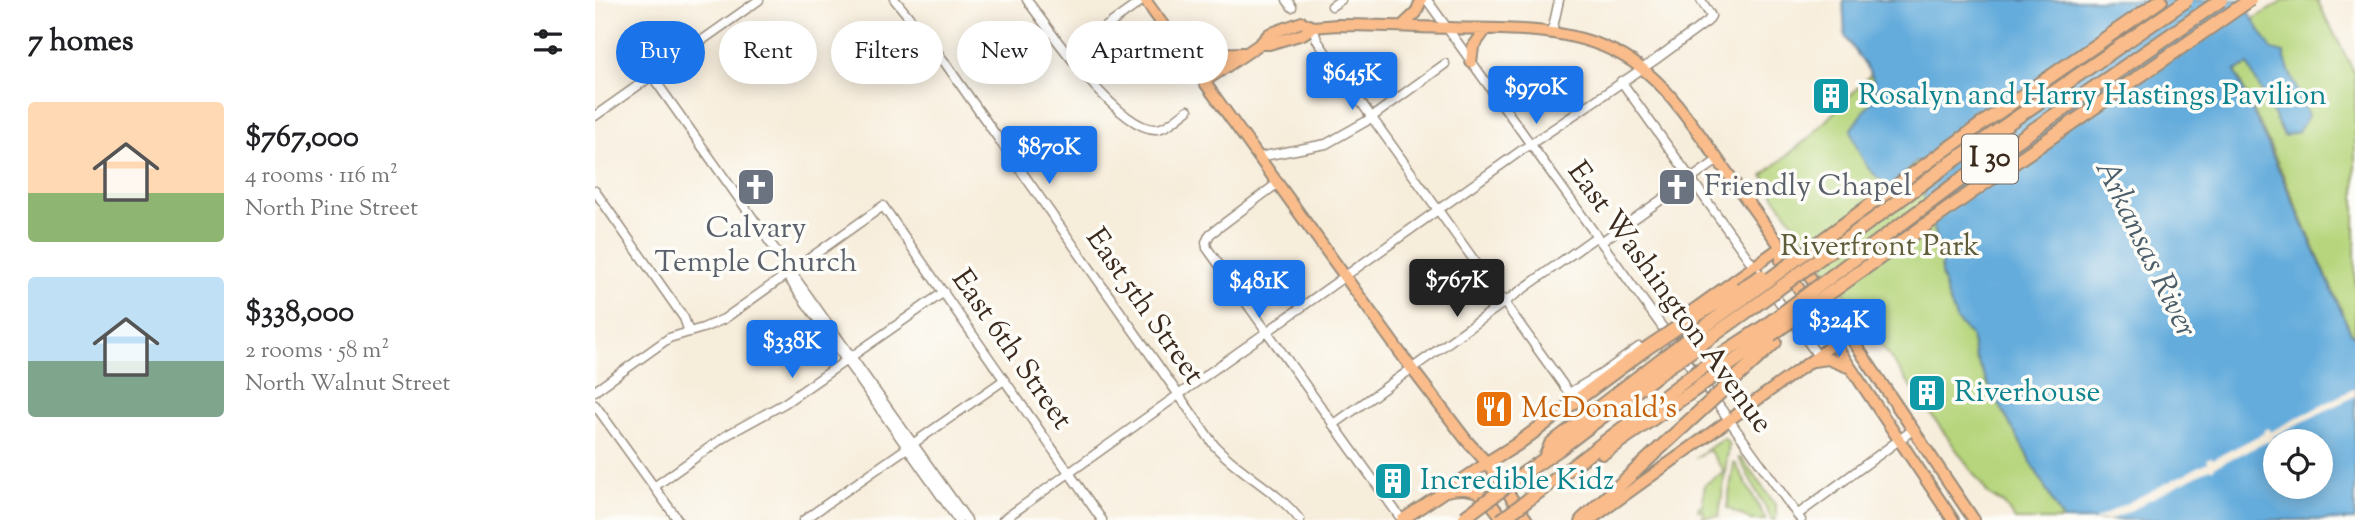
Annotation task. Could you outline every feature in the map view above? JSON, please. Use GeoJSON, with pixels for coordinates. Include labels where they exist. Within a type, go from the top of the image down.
{"type":"FeatureCollection","features":[{"type":"Feature","properties":{"kind":"highway"},"geometry":{"type":"LineString","coordinates":[[1487,463],[1516,445],[1678,327],[1746,298],[1986,121],[2161,0]]}},
{"type":"Feature","properties":{"kind":"highway","name":"I 30"},"geometry":{"type":"LineString","coordinates":[[1463,518],[1558,450],[1746,298],[1945,167],[2187,0]]}},
{"type":"Feature","properties":{"kind":"highway","name":"I 30"},"geometry":{"type":"LineString","coordinates":[[1502,520],[1689,386],[1716,358],[1770,334],[1959,181],[2221,0]]}},
{"type":"Feature","properties":{"kind":"highway"},"geometry":{"type":"LineString","coordinates":[[1689,386],[1719,373],[1770,334],[1818,310],[1821,301],[1979,187],[2250,0]]}},
{"type":"Feature","properties":{"kind":"highway"},"geometry":{"type":"LineString","coordinates":[[1583,520],[1724,389],[1770,334]]}},
{"type":"Feature","properties":{"kind":"main road"},"geometry":{"type":"LineString","coordinates":[[1144,0],[1160,21]]}},
{"type":"Feature","properties":{"kind":"main road"},"geometry":{"type":"LineString","coordinates":[[1402,26],[1416,13],[1420,0]]}},
{"type":"Feature","properties":{"kind":"main road"},"geometry":{"type":"LineString","coordinates":[[1228,64],[1260,44],[1303,34],[1313,27],[1338,24],[1552,32],[1598,43],[1641,68],[1667,92],[1781,247],[1793,252],[1974,520]]}},
{"type":"Feature","properties":{"kind":"main road"},"geometry":{"type":"LineString","coordinates":[[1471,62],[1473,47],[1486,29]]}},
{"type":"Feature","properties":{"kind":"main road"},"geometry":{"type":"LineString","coordinates":[[1228,53],[1243,53]]}},
{"type":"Feature","properties":{"kind":"main road"},"geometry":{"type":"LineString","coordinates":[[1207,84],[1412,369],[1487,463],[1527,520]]}},
{"type":"Feature","properties":{"kind":"main road"},"geometry":{"type":"LineString","coordinates":[[1664,330],[1781,247]]}},
{"type":"Feature","properties":{"kind":"main road"},"geometry":{"type":"LineString","coordinates":[[1781,247],[1781,261],[1953,520]]}},
{"type":"Feature","properties":{"kind":"main road"},"geometry":{"type":"LineString","coordinates":[[1590,520],[1814,359],[1848,331]]}},
{"type":"Feature","properties":{"kind":"main road"},"geometry":{"type":"LineString","coordinates":[[1814,359],[1838,361],[1852,370]]}},
{"type":"Feature","properties":{"kind":"main road"},"geometry":{"type":"LineString","coordinates":[[1402,520],[1487,463]]}},
{"type":"Feature","properties":{"kind":"main road"},"geometry":{"type":"LineString","coordinates":[[1443,492],[1460,488],[1484,495],[1502,520]]}},
{"type":"Feature","properties":{"kind":"street"},"geometry":{"type":"LineString","coordinates":[[705,38],[759,0]]}},
{"type":"Feature","properties":{"kind":"street","name":"East 5th Street"},"geometry":{"type":"LineString","coordinates":[[895,0],[936,51],[1219,450],[1245,473],[1276,494],[1300,520]]}},
{"type":"Feature","properties":{"kind":"street"},"geometry":{"type":"LineString","coordinates":[[1027,0],[1066,51]]}},
{"type":"Feature","properties":{"kind":"street"},"geometry":{"type":"LineString","coordinates":[[1114,21],[1144,0]]}},
{"type":"Feature","properties":{"kind":"street"},"geometry":{"type":"LineString","coordinates":[[1332,6],[1341,0]]}},
{"type":"Feature","properties":{"kind":"street","name":"East Washington Avenue"},"geometry":{"type":"LineString","coordinates":[[1427,0],[1799,517]]}},
{"type":"Feature","properties":{"kind":"street"},"geometry":{"type":"LineString","coordinates":[[1552,32],[1559,0]]}},
{"type":"Feature","properties":{"kind":"street"},"geometry":{"type":"LineString","coordinates":[[1003,520],[1708,21],[1711,16],[1701,0]]}},
{"type":"Feature","properties":{"kind":"street"},"geometry":{"type":"LineString","coordinates":[[1313,27],[1317,40],[1330,59],[1569,393],[1664,330]]}},
{"type":"Feature","properties":{"kind":"street"},"geometry":{"type":"LineString","coordinates":[[1259,157],[1322,146],[1372,116],[1445,64]]}},
{"type":"Feature","properties":{"kind":"street"},"geometry":{"type":"LineString","coordinates":[[1621,81],[1755,266],[1814,359]]}},
{"type":"Feature","properties":{"kind":"street"},"geometry":{"type":"LineString","coordinates":[[595,116],[641,84]]}},
{"type":"Feature","properties":{"kind":"street"},"geometry":{"type":"LineString","coordinates":[[658,84],[910,445],[967,520]]}},
{"type":"Feature","properties":{"kind":"street"},"geometry":{"type":"LineString","coordinates":[[1093,84],[1117,108],[1156,130],[1188,110]]}},
{"type":"Feature","properties":{"kind":"street"},"geometry":{"type":"LineString","coordinates":[[1333,425],[1505,302],[1718,160]]}},
{"type":"Feature","properties":{"kind":"street"},"geometry":{"type":"LineString","coordinates":[[1278,183],[1210,234],[1206,245],[1217,265],[1402,520]]}},
{"type":"Feature","properties":{"kind":"street"},"geometry":{"type":"LineString","coordinates":[[595,191],[684,317],[689,332]]}},
{"type":"Feature","properties":{"kind":"street","name":"East 6th Street"},"geometry":{"type":"LineString","coordinates":[[789,273],[883,206],[1102,520]]}},
{"type":"Feature","properties":{"kind":"street"},"geometry":{"type":"LineString","coordinates":[[595,391],[669,338],[724,319],[789,273]]}},
{"type":"Feature","properties":{"kind":"street"},"geometry":{"type":"LineString","coordinates":[[654,487],[727,435],[772,411],[944,292]]}},
{"type":"Feature","properties":{"kind":"street"},"geometry":{"type":"LineString","coordinates":[[804,520],[1004,380]]}},
{"type":"Feature","properties":{"kind":"street"},"geometry":{"type":"LineString","coordinates":[[595,405],[678,520]]}},
{"type":"Feature","properties":{"kind":"street"},"geometry":{"type":"LineString","coordinates":[[1799,517],[1914,429]]}},
{"type":"Feature","properties":{"kind":"street"},"geometry":{"type":"LineString","coordinates":[[910,445],[958,520]]}},
{"type":"Feature","properties":{"kind":"green space"},"geometry":{"type":"Polygon","coordinates":[[[2285,0],[2317,0],[2355,74],[2355,336],[2351,333],[2235,71],[2255,25],[2252,20],[2285,0]]]}},
{"type":"Feature","properties":{"kind":"green space","name":"Riverfront Park"},"geometry":{"type":"Polygon","coordinates":[[[1871,74],[1876,87],[1871,102],[1851,129],[1921,164],[1926,173],[1924,197],[1942,258],[1941,274],[1957,321],[1971,336],[1975,356],[1988,384],[2063,520],[2015,520],[2004,504],[1989,495],[1775,197],[1763,175],[1810,137],[1871,74]]]}},
{"type":"Feature","properties":{"kind":"green space"},"geometry":{"type":"Polygon","coordinates":[[[1724,438],[1729,444],[1719,516],[1703,517],[1704,511],[1698,510],[1699,506],[1702,506],[1705,484],[1723,473],[1723,470],[1709,450],[1695,458],[1724,438]]]}},
{"type":"Feature","properties":{"kind":"green space"},"geometry":{"type":"Polygon","coordinates":[[[1739,458],[1742,458],[1776,506],[1776,520],[1772,520],[1739,458]]]}},
{"type":"Feature","properties":{"kind":"green space"},"geometry":{"type":"Polygon","coordinates":[[[1734,463],[1766,520],[1751,520],[1727,508],[1734,463]]]}},
{"type":"Feature","properties":{"kind":"water","name":"Arkansas River"},"geometry":{"type":"Polygon","coordinates":[[[1843,0],[2241,0],[2272,50],[2284,53],[2308,116],[2298,132],[2284,136],[2248,65],[2235,71],[2351,333],[2355,336],[2355,520],[2063,520],[1988,384],[1975,356],[1971,336],[1957,321],[1941,274],[1942,258],[1924,197],[1926,173],[1921,164],[1916,162],[1890,188],[1870,170],[1856,146],[1851,129],[1871,102],[1876,87],[1871,74],[1845,36],[1843,0]]]}},
{"type":"Feature","properties":{"kind":"pier"},"geometry":{"type":"Polygon","coordinates":[[[2355,388],[2355,396],[2288,429],[2276,429],[2355,388]]]}},
{"type":"Feature","properties":{"kind":"pier"},"geometry":{"type":"Polygon","coordinates":[[[2263,434],[2263,444],[2212,470],[2211,468],[2110,520],[2094,520],[2208,462],[2207,459],[2213,459],[2263,434]]]}},
{"type":"Feature","properties":{"kind":"place","name":"Rosalyn and Harry Hastings Pavilion"},"geometry":{"type":"Point","coordinates":[1831,96]}},
{"type":"Feature","properties":{"kind":"place","name":"Calvary Temple Church"},"geometry":{"type":"Point","coordinates":[756,187]}},
{"type":"Feature","properties":{"kind":"place","name":"Friendly Chapel"},"geometry":{"type":"Point","coordinates":[1677,187]}},
{"type":"Feature","properties":{"kind":"place","name":"Riverhouse"},"geometry":{"type":"Point","coordinates":[1927,393]}},
{"type":"Feature","properties":{"kind":"place","name":"McDonald's"},"geometry":{"type":"Point","coordinates":[1494,409]}},
{"type":"Feature","properties":{"kind":"place","name":"Incredible Kidz"},"geometry":{"type":"Point","coordinates":[1393,481]}}]}
